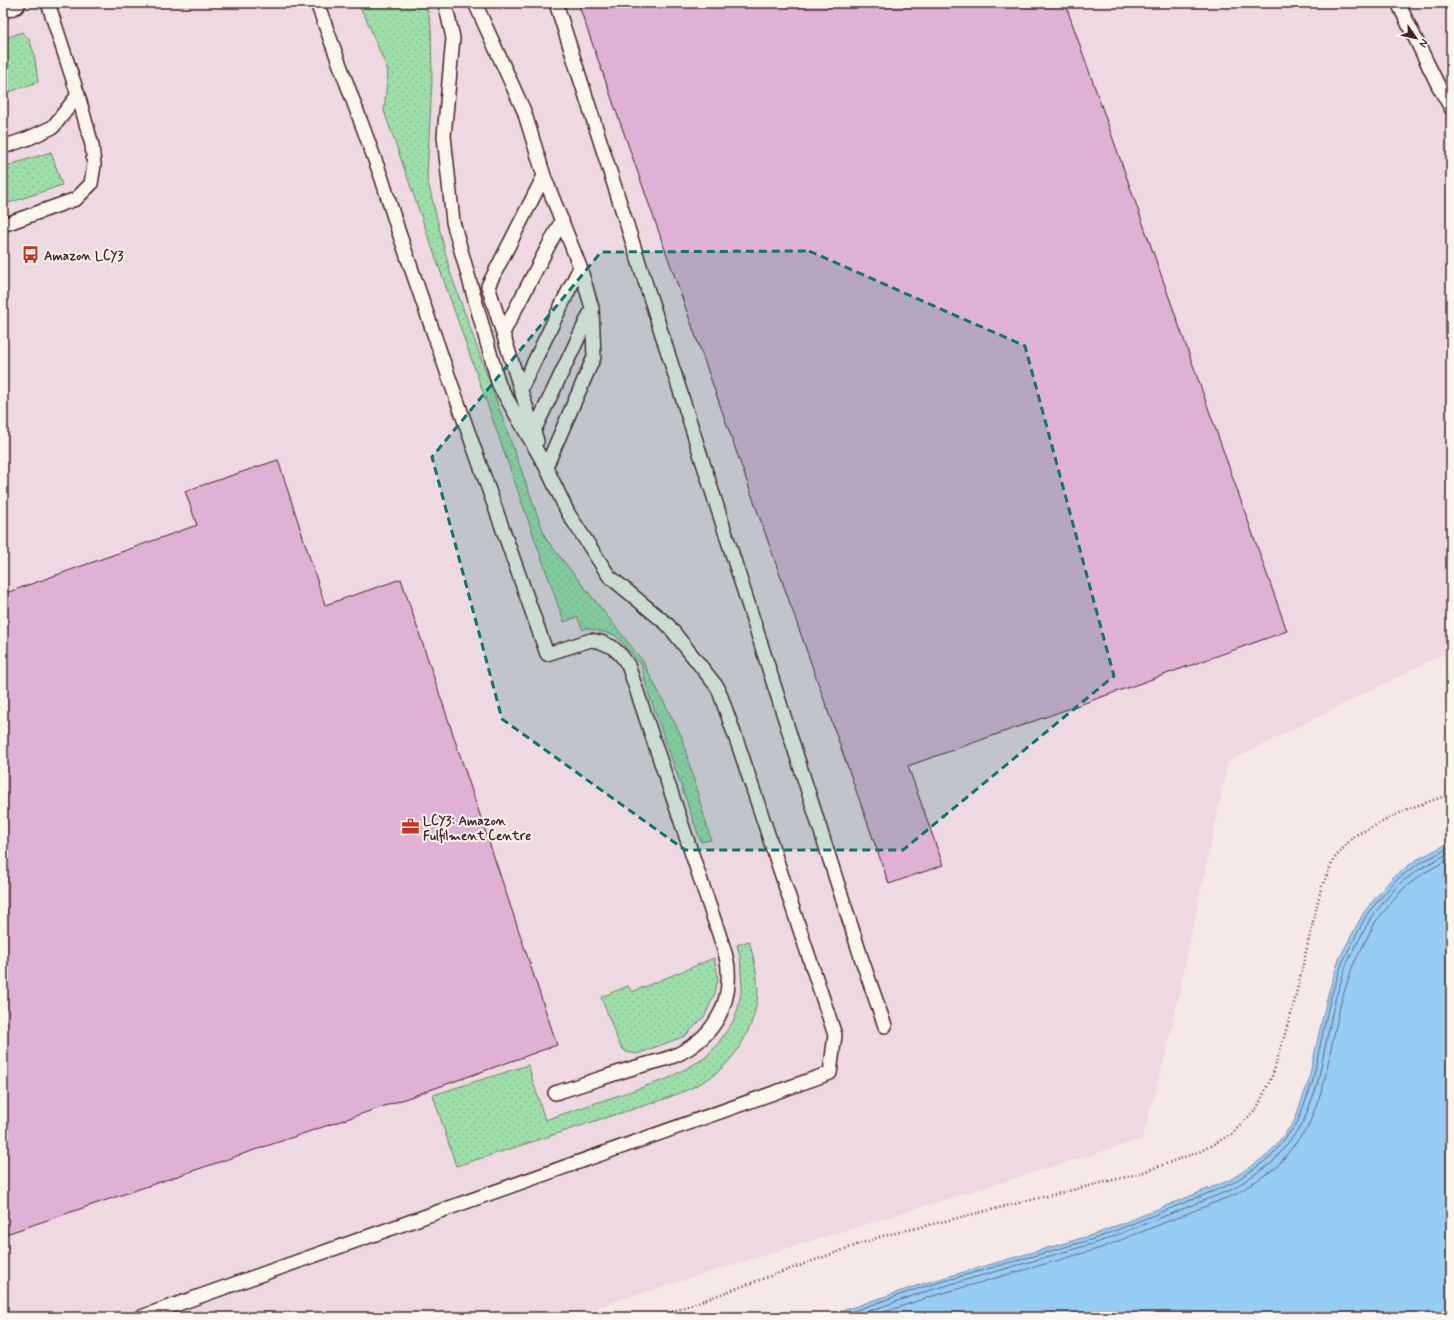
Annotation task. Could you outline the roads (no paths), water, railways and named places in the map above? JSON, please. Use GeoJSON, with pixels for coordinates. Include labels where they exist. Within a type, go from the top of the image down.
{"type":"FeatureCollection","features":[{"type":"Feature","properties":{"kind":"street"},"geometry":{"type":"LineString","coordinates":[[3,7],[14,3]]}},
{"type":"Feature","properties":{"kind":"lane"},"geometry":{"type":"LineString","coordinates":[[3,225],[76,199],[91,184],[94,165],[93,152],[78,96],[48,3]]}},
{"type":"Feature","properties":{"kind":"lane"},"geometry":{"type":"LineString","coordinates":[[317,3],[382,179],[443,362],[547,654],[591,640],[601,642],[612,647],[621,655],[628,665],[721,940],[728,969],[728,991],[721,1013],[716,1023],[692,1046],[674,1056],[555,1093]]}},
{"type":"Feature","properties":{"kind":"lane"},"geometry":{"type":"LineString","coordinates":[[142,1317],[830,1073],[835,1035],[718,688],[668,625],[609,576],[568,513],[546,467],[499,385],[453,222],[444,136],[453,38],[445,3]]}},
{"type":"Feature","properties":{"kind":"lane"},"geometry":{"type":"LineString","coordinates":[[476,3],[524,111],[544,176],[580,268],[592,308],[594,357],[546,467]]}},
{"type":"Feature","properties":{"kind":"lane"},"geometry":{"type":"LineString","coordinates":[[556,3],[862,960],[885,1026]]}},
{"type":"Feature","properties":{"kind":"lane"},"geometry":{"type":"LineString","coordinates":[[1398,3],[1438,85],[1451,108]]}},
{"type":"Feature","properties":{"kind":"lane"},"geometry":{"type":"LineString","coordinates":[[3,147],[29,138],[53,127],[78,96]]}},
{"type":"Feature","properties":{"kind":"lane"},"geometry":{"type":"LineString","coordinates":[[544,176],[488,286],[546,467]]}},
{"type":"Feature","properties":{"kind":"lane"},"geometry":{"type":"LineString","coordinates":[[503,333],[562,220]]}},
{"type":"Feature","properties":{"kind":"lane"},"geometry":{"type":"LineString","coordinates":[[521,389],[580,268]]}},
{"type":"Feature","properties":{"kind":"lane"},"geometry":{"type":"LineString","coordinates":[[534,431],[592,308]]}},
{"type":"Feature","properties":{"kind":"water"},"geometry":{"type":"Polygon","coordinates":[[[1451,842],[1451,1317],[824,1317],[922,1284],[1096,1234],[1230,1180],[1268,1155],[1294,1122],[1308,1083],[1327,998],[1339,959],[1364,912],[1393,877],[1416,860],[1451,842]]]}},
{"type":"Feature","properties":{"kind":"place","name":"Amazon LCY3"},"geometry":{"type":"Point","coordinates":[31,255]}},
{"type":"Feature","properties":{"kind":"place","name":"LCY3: Amazon Fulfilment Centre"},"geometry":{"type":"Point","coordinates":[410,827]}}]}
